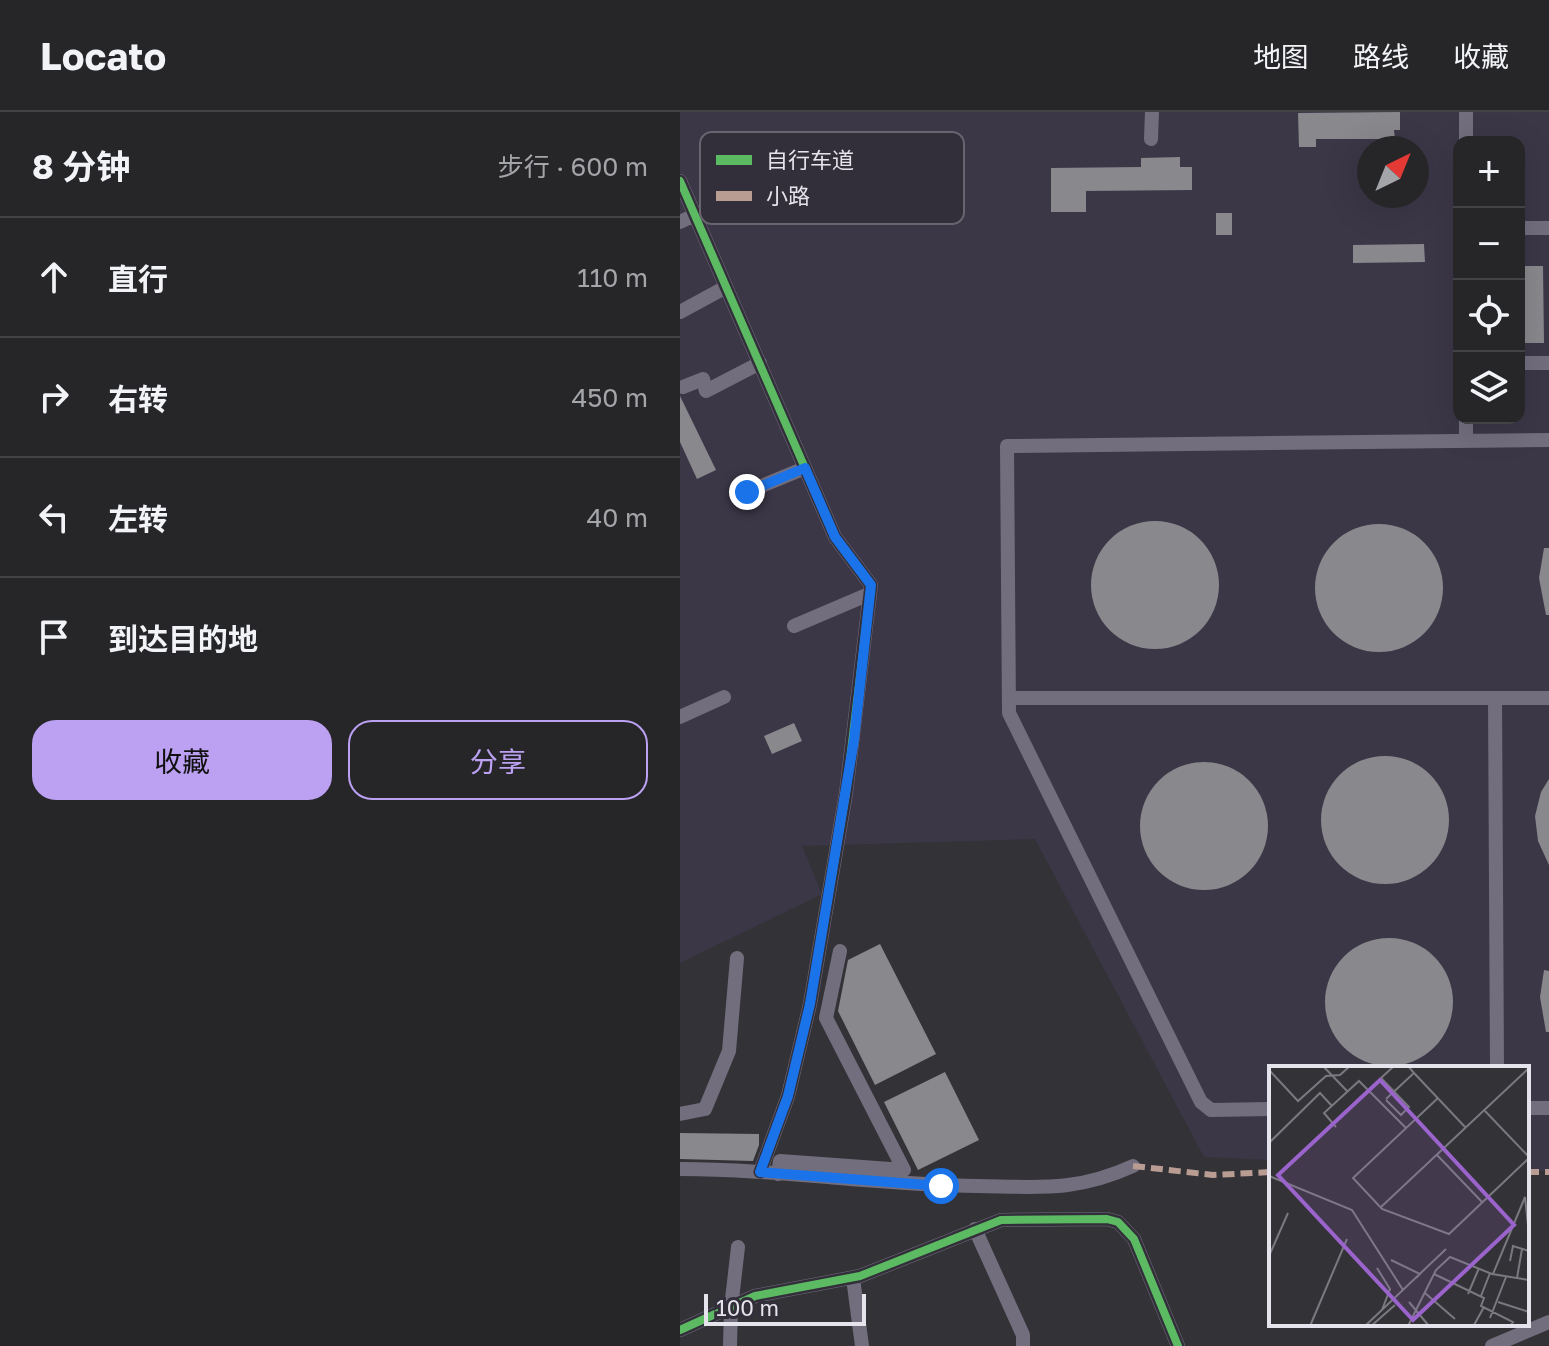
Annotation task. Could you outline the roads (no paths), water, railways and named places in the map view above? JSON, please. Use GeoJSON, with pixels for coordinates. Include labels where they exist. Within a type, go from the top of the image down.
{"type":"FeatureCollection","features":[{"type":"Feature","properties":{"kind":"street"},"geometry":{"type":"LineString","coordinates":[[1151,139],[1152,112]]}},
{"type":"Feature","properties":{"kind":"street"},"geometry":{"type":"LineString","coordinates":[[1466,112],[1466,136]]}},
{"type":"Feature","properties":{"kind":"street"},"geometry":{"type":"LineString","coordinates":[[680,181],[835,537],[871,585],[854,740],[810,1004],[788,1096],[760,1172]]}},
{"type":"Feature","properties":{"kind":"street"},"geometry":{"type":"LineString","coordinates":[[680,222],[695,215]]}},
{"type":"Feature","properties":{"kind":"street"},"geometry":{"type":"LineString","coordinates":[[1525,228],[1549,228]]}},
{"type":"Feature","properties":{"kind":"street"},"geometry":{"type":"LineString","coordinates":[[680,312],[726,287]]}},
{"type":"Feature","properties":{"kind":"street"},"geometry":{"type":"LineString","coordinates":[[683,387],[703,379],[706,391],[760,363]]}},
{"type":"Feature","properties":{"kind":"street"},"geometry":{"type":"LineString","coordinates":[[1525,363],[1549,363]]}},
{"type":"Feature","properties":{"kind":"street"},"geometry":{"type":"LineString","coordinates":[[1466,424],[1466,441]]}},
{"type":"Feature","properties":{"kind":"street"},"geometry":{"type":"LineString","coordinates":[[1269,1109],[1211,1110],[1201,1102],[1009,713],[1007,446],[1549,440]]}},
{"type":"Feature","properties":{"kind":"street"},"geometry":{"type":"LineString","coordinates":[[747,492],[805,468]]}},
{"type":"Feature","properties":{"kind":"street"},"geometry":{"type":"LineString","coordinates":[[794,626],[869,594]]}},
{"type":"Feature","properties":{"kind":"street"},"geometry":{"type":"LineString","coordinates":[[680,717],[724,697]]}},
{"type":"Feature","properties":{"kind":"street"},"geometry":{"type":"LineString","coordinates":[[1009,698],[1549,698]]}},
{"type":"Feature","properties":{"kind":"street"},"geometry":{"type":"LineString","coordinates":[[1495,698],[1497,1066]]}},
{"type":"Feature","properties":{"kind":"street"},"geometry":{"type":"LineString","coordinates":[[778,1174],[780,1161],[904,1170],[826,1018],[840,951]]}},
{"type":"Feature","properties":{"kind":"street"},"geometry":{"type":"LineString","coordinates":[[680,1114],[705,1109],[729,1051],[737,958]]}},
{"type":"Feature","properties":{"kind":"street"},"geometry":{"type":"LineString","coordinates":[[680,1169],[735,1169],[941,1186],[1065,1187],[1105,1179],[1133,1166]]}},
{"type":"Feature","properties":{"kind":"street"},"geometry":{"type":"LineString","coordinates":[[680,1330],[755,1296],[853,1278],[1001,1220],[1107,1219],[1118,1222],[1134,1239],[1178,1346]]}},
{"type":"Feature","properties":{"kind":"street"},"geometry":{"type":"LineString","coordinates":[[975,1229],[1023,1335],[1023,1346]]}},
{"type":"Feature","properties":{"kind":"street"},"geometry":{"type":"LineString","coordinates":[[730,1346],[738,1247]]}},
{"type":"Feature","properties":{"kind":"street"},"geometry":{"type":"LineString","coordinates":[[853,1278],[862,1346]]}},
{"type":"Feature","properties":{"kind":"street"},"geometry":{"type":"LineString","coordinates":[[1492,1346],[1549,1322]]}}]}
